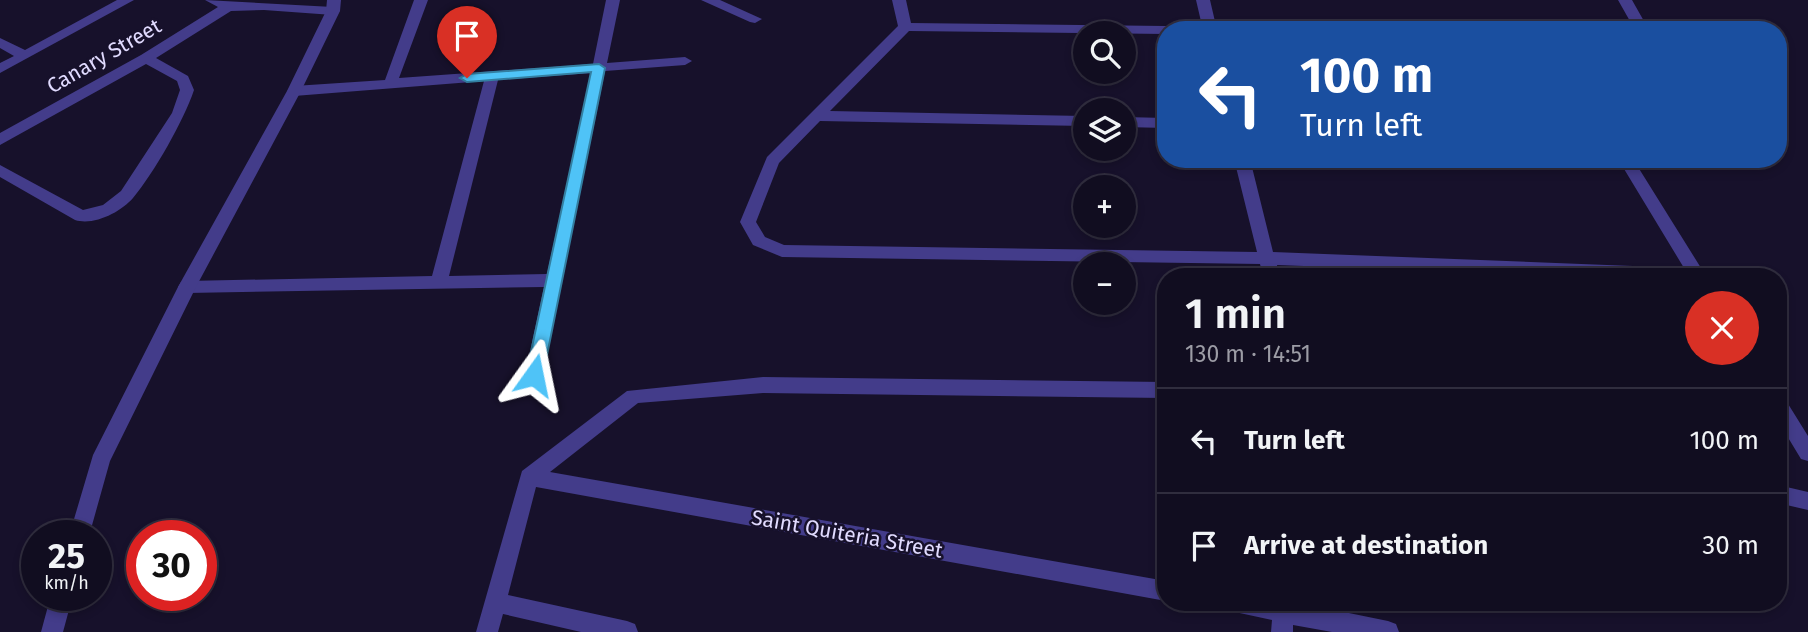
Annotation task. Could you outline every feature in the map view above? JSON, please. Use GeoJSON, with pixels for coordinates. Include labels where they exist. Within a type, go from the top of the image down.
{"type":"FeatureCollection","features":[{"type":"Feature","properties":{"kind":"street"},"geometry":{"type":"LineString","coordinates":[[0,69],[127,0]]}},
{"type":"Feature","properties":{"kind":"street"},"geometry":{"type":"LineString","coordinates":[[83,520],[100,461],[187,288],[294,91],[334,6],[228,7],[212,0]]}},
{"type":"Feature","properties":{"kind":"street"},"geometry":{"type":"LineString","coordinates":[[390,84],[421,0]]}},
{"type":"Feature","properties":{"kind":"street"},"geometry":{"type":"LineString","coordinates":[[534,375],[613,0]]}},
{"type":"Feature","properties":{"kind":"street"},"geometry":{"type":"LineString","coordinates":[[708,0],[755,19]]}},
{"type":"Feature","properties":{"kind":"street"},"geometry":{"type":"LineString","coordinates":[[899,0],[905,27]]}},
{"type":"Feature","properties":{"kind":"street"},"geometry":{"type":"LineString","coordinates":[[1203,0],[1208,21]]}},
{"type":"Feature","properties":{"kind":"street"},"geometry":{"type":"LineString","coordinates":[[1625,0],[1637,21]]}},
{"type":"Feature","properties":{"kind":"street","name":"Canary Street"},"geometry":{"type":"LineString","coordinates":[[0,140],[146,58],[228,7]]}},
{"type":"Feature","properties":{"kind":"street"},"geometry":{"type":"LineString","coordinates":[[1157,30],[905,27],[772,161],[748,222],[759,242],[782,251],[1266,258],[1505,268]]}},
{"type":"Feature","properties":{"kind":"street"},"geometry":{"type":"LineString","coordinates":[[0,42],[25,55]]}},
{"type":"Feature","properties":{"kind":"street"},"geometry":{"type":"LineString","coordinates":[[0,170],[80,216],[108,210],[127,195],[179,113],[187,90],[183,79],[146,58]]}},
{"type":"Feature","properties":{"kind":"street"},"geometry":{"type":"LineString","coordinates":[[294,91],[685,61]]}},
{"type":"Feature","properties":{"kind":"street"},"geometry":{"type":"LineString","coordinates":[[439,282],[492,76]]}},
{"type":"Feature","properties":{"kind":"street"},"geometry":{"type":"LineString","coordinates":[[817,116],[1073,121]]}},
{"type":"Feature","properties":{"kind":"street"},"geometry":{"type":"LineString","coordinates":[[1136,122],[1157,123]]}},
{"type":"Feature","properties":{"kind":"street"},"geometry":{"type":"LineString","coordinates":[[1244,168],[1269,268]]}},
{"type":"Feature","properties":{"kind":"street"},"geometry":{"type":"LineString","coordinates":[[1631,168],[1692,268]]}},
{"type":"Feature","properties":{"kind":"street"},"geometry":{"type":"LineString","coordinates":[[187,288],[554,280]]}},
{"type":"Feature","properties":{"kind":"street"},"geometry":{"type":"LineString","coordinates":[[487,632],[529,477],[634,396],[763,385],[1157,390]]}},
{"type":"Feature","properties":{"kind":"street"},"geometry":{"type":"LineString","coordinates":[[1787,419],[1808,453]]}},
{"type":"Feature","properties":{"kind":"street","name":"Saint Quiteria Street"},"geometry":{"type":"LineString","coordinates":[[529,477],[1157,589]]}},
{"type":"Feature","properties":{"kind":"street"},"geometry":{"type":"LineString","coordinates":[[1787,496],[1808,500]]}},
{"type":"Feature","properties":{"kind":"street"},"geometry":{"type":"LineString","coordinates":[[495,602],[627,632]]}},
{"type":"Feature","properties":{"kind":"street"},"geometry":{"type":"LineString","coordinates":[[52,632],[58,611]]}},
{"type":"Feature","properties":{"kind":"street"},"geometry":{"type":"LineString","coordinates":[[1283,615],[1388,632]]}},
{"type":"Feature","properties":{"kind":"route"},"geometry":{"type":"LineString","coordinates":[[467,78],[599,68],[534,375]]}}]}
